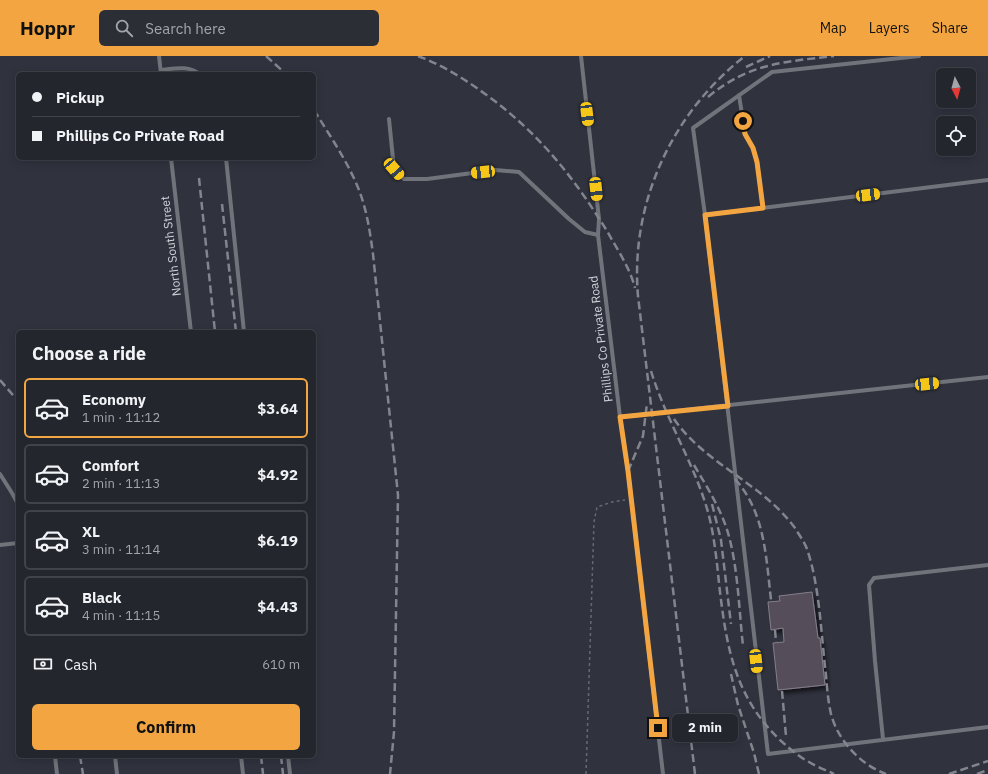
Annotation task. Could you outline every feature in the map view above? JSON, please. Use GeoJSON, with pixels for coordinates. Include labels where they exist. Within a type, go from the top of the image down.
{"type":"FeatureCollection","features":[{"type":"Feature","properties":{"kind":"lane"},"geometry":{"type":"LineString","coordinates":[[159,56],[161,72],[181,68],[189,69],[195,72]]}},
{"type":"Feature","properties":{"kind":"lane","name":"Phillips Co Private Road"},"geometry":{"type":"LineString","coordinates":[[581,56],[599,219],[598,235],[663,774]]}},
{"type":"Feature","properties":{"kind":"lane"},"geometry":{"type":"LineString","coordinates":[[919,56],[772,72],[693,128],[728,406],[768,754],[988,727]]}},
{"type":"Feature","properties":{"kind":"lane"},"geometry":{"type":"LineString","coordinates":[[740,95],[745,134],[753,148],[757,162],[763,208]]}},
{"type":"Feature","properties":{"kind":"lane"},"geometry":{"type":"LineString","coordinates":[[389,119],[394,169],[404,179],[427,179],[495,170],[519,172],[585,232],[598,235]]}},
{"type":"Feature","properties":{"kind":"lane","name":"North South Street"},"geometry":{"type":"LineString","coordinates":[[171,160],[191,330]]}},
{"type":"Feature","properties":{"kind":"lane"},"geometry":{"type":"LineString","coordinates":[[226,160],[244,330]]}},
{"type":"Feature","properties":{"kind":"lane"},"geometry":{"type":"LineString","coordinates":[[705,215],[988,180]]}},
{"type":"Feature","properties":{"kind":"lane"},"geometry":{"type":"LineString","coordinates":[[620,417],[988,377]]}},
{"type":"Feature","properties":{"kind":"lane"},"geometry":{"type":"LineString","coordinates":[[0,474],[16,500]]}},
{"type":"Feature","properties":{"kind":"lane"},"geometry":{"type":"LineString","coordinates":[[0,545],[16,543]]}},
{"type":"Feature","properties":{"kind":"lane"},"geometry":{"type":"LineString","coordinates":[[883,739],[869,585],[874,578],[988,564]]}},
{"type":"Feature","properties":{"kind":"lane"},"geometry":{"type":"LineString","coordinates":[[55,758],[57,774]]}},
{"type":"Feature","properties":{"kind":"lane"},"geometry":{"type":"LineString","coordinates":[[115,758],[117,774]]}},
{"type":"Feature","properties":{"kind":"lane"},"geometry":{"type":"LineString","coordinates":[[241,758],[243,774]]}},
{"type":"Feature","properties":{"kind":"lane"},"geometry":{"type":"LineString","coordinates":[[288,758],[290,774]]}},
{"type":"Feature","properties":{"kind":"path"},"geometry":{"type":"LineString","coordinates":[[586,774],[594,522],[598,507],[612,502],[631,499]]}},
{"type":"Feature","properties":{"kind":"building"},"geometry":{"type":"Polygon","coordinates":[[[812,592],[818,638],[820,638],[825,685],[778,690],[773,643],[784,642],[783,628],[771,630],[768,602],[780,601],[779,596],[812,592]]]}},
{"type":"Feature","properties":{"kind":"railway"},"geometry":{"type":"LineString","coordinates":[[266,56],[284,72]]}},
{"type":"Feature","properties":{"kind":"railway"},"geometry":{"type":"LineString","coordinates":[[418,56],[466,81],[492,99],[510,113],[542,143],[556,159],[595,212],[623,259],[635,288]]}},
{"type":"Feature","properties":{"kind":"railway"},"geometry":{"type":"LineString","coordinates":[[695,774],[638,296],[637,261],[641,227],[649,194],[661,162],[677,132],[696,104],[719,79],[745,56]]}},
{"type":"Feature","properties":{"kind":"railway"},"geometry":{"type":"LineString","coordinates":[[746,67],[770,56]]}},
{"type":"Feature","properties":{"kind":"railway"},"geometry":{"type":"LineString","coordinates":[[708,97],[738,77],[768,66],[799,60],[834,56]]}},
{"type":"Feature","properties":{"kind":"railway"},"geometry":{"type":"LineString","coordinates":[[316,113],[355,180],[366,214],[373,254],[398,495],[394,732],[390,774]]}},
{"type":"Feature","properties":{"kind":"railway"},"geometry":{"type":"LineString","coordinates":[[199,178],[215,330]]}},
{"type":"Feature","properties":{"kind":"railway"},"geometry":{"type":"LineString","coordinates":[[222,204],[236,330]]}},
{"type":"Feature","properties":{"kind":"railway"},"geometry":{"type":"LineString","coordinates":[[651,371],[664,407],[695,476],[708,512],[714,542],[726,634],[736,672],[744,690],[753,707],[765,724],[780,740],[805,760],[834,774]]}},
{"type":"Feature","properties":{"kind":"railway"},"geometry":{"type":"LineString","coordinates":[[0,380],[16,399]]}},
{"type":"Feature","properties":{"kind":"railway"},"geometry":{"type":"LineString","coordinates":[[628,471],[643,436],[647,403]]}},
{"type":"Feature","properties":{"kind":"railway"},"geometry":{"type":"LineString","coordinates":[[674,419],[701,449],[767,498],[782,512],[803,541],[807,549],[815,579],[820,611],[828,699],[834,724],[839,734],[859,758],[868,765],[886,774]]}},
{"type":"Feature","properties":{"kind":"railway"},"geometry":{"type":"LineString","coordinates":[[694,465],[718,507],[728,533],[736,574],[743,646]]}},
{"type":"Feature","properties":{"kind":"railway"},"geometry":{"type":"LineString","coordinates":[[735,479],[753,506],[758,520],[765,552],[771,600]]}},
{"type":"Feature","properties":{"kind":"railway"},"geometry":{"type":"LineString","coordinates":[[712,504],[721,540],[731,624]]}},
{"type":"Feature","properties":{"kind":"railway"},"geometry":{"type":"LineString","coordinates":[[775,630],[776,642]]}},
{"type":"Feature","properties":{"kind":"railway"},"geometry":{"type":"LineString","coordinates":[[731,674],[738,705],[754,753],[759,774]]}},
{"type":"Feature","properties":{"kind":"railway"},"geometry":{"type":"LineString","coordinates":[[782,691],[786,736]]}},
{"type":"Feature","properties":{"kind":"railway"},"geometry":{"type":"LineString","coordinates":[[80,758],[83,774]]}},
{"type":"Feature","properties":{"kind":"railway"},"geometry":{"type":"LineString","coordinates":[[261,758],[263,774]]}},
{"type":"Feature","properties":{"kind":"railway"},"geometry":{"type":"LineString","coordinates":[[281,758],[283,774]]}},
{"type":"Feature","properties":{"kind":"railway"},"geometry":{"type":"LineString","coordinates":[[949,774],[988,761]]}},
{"type":"Feature","properties":{"kind":"railway"},"geometry":{"type":"LineString","coordinates":[[977,774],[988,770]]}},
{"type":"Feature","properties":{"kind":"route"},"geometry":{"type":"LineString","coordinates":[[658,728],[628,471],[620,417],[728,406],[705,215],[763,208],[757,162],[753,148],[745,134],[743,121]]}}]}
